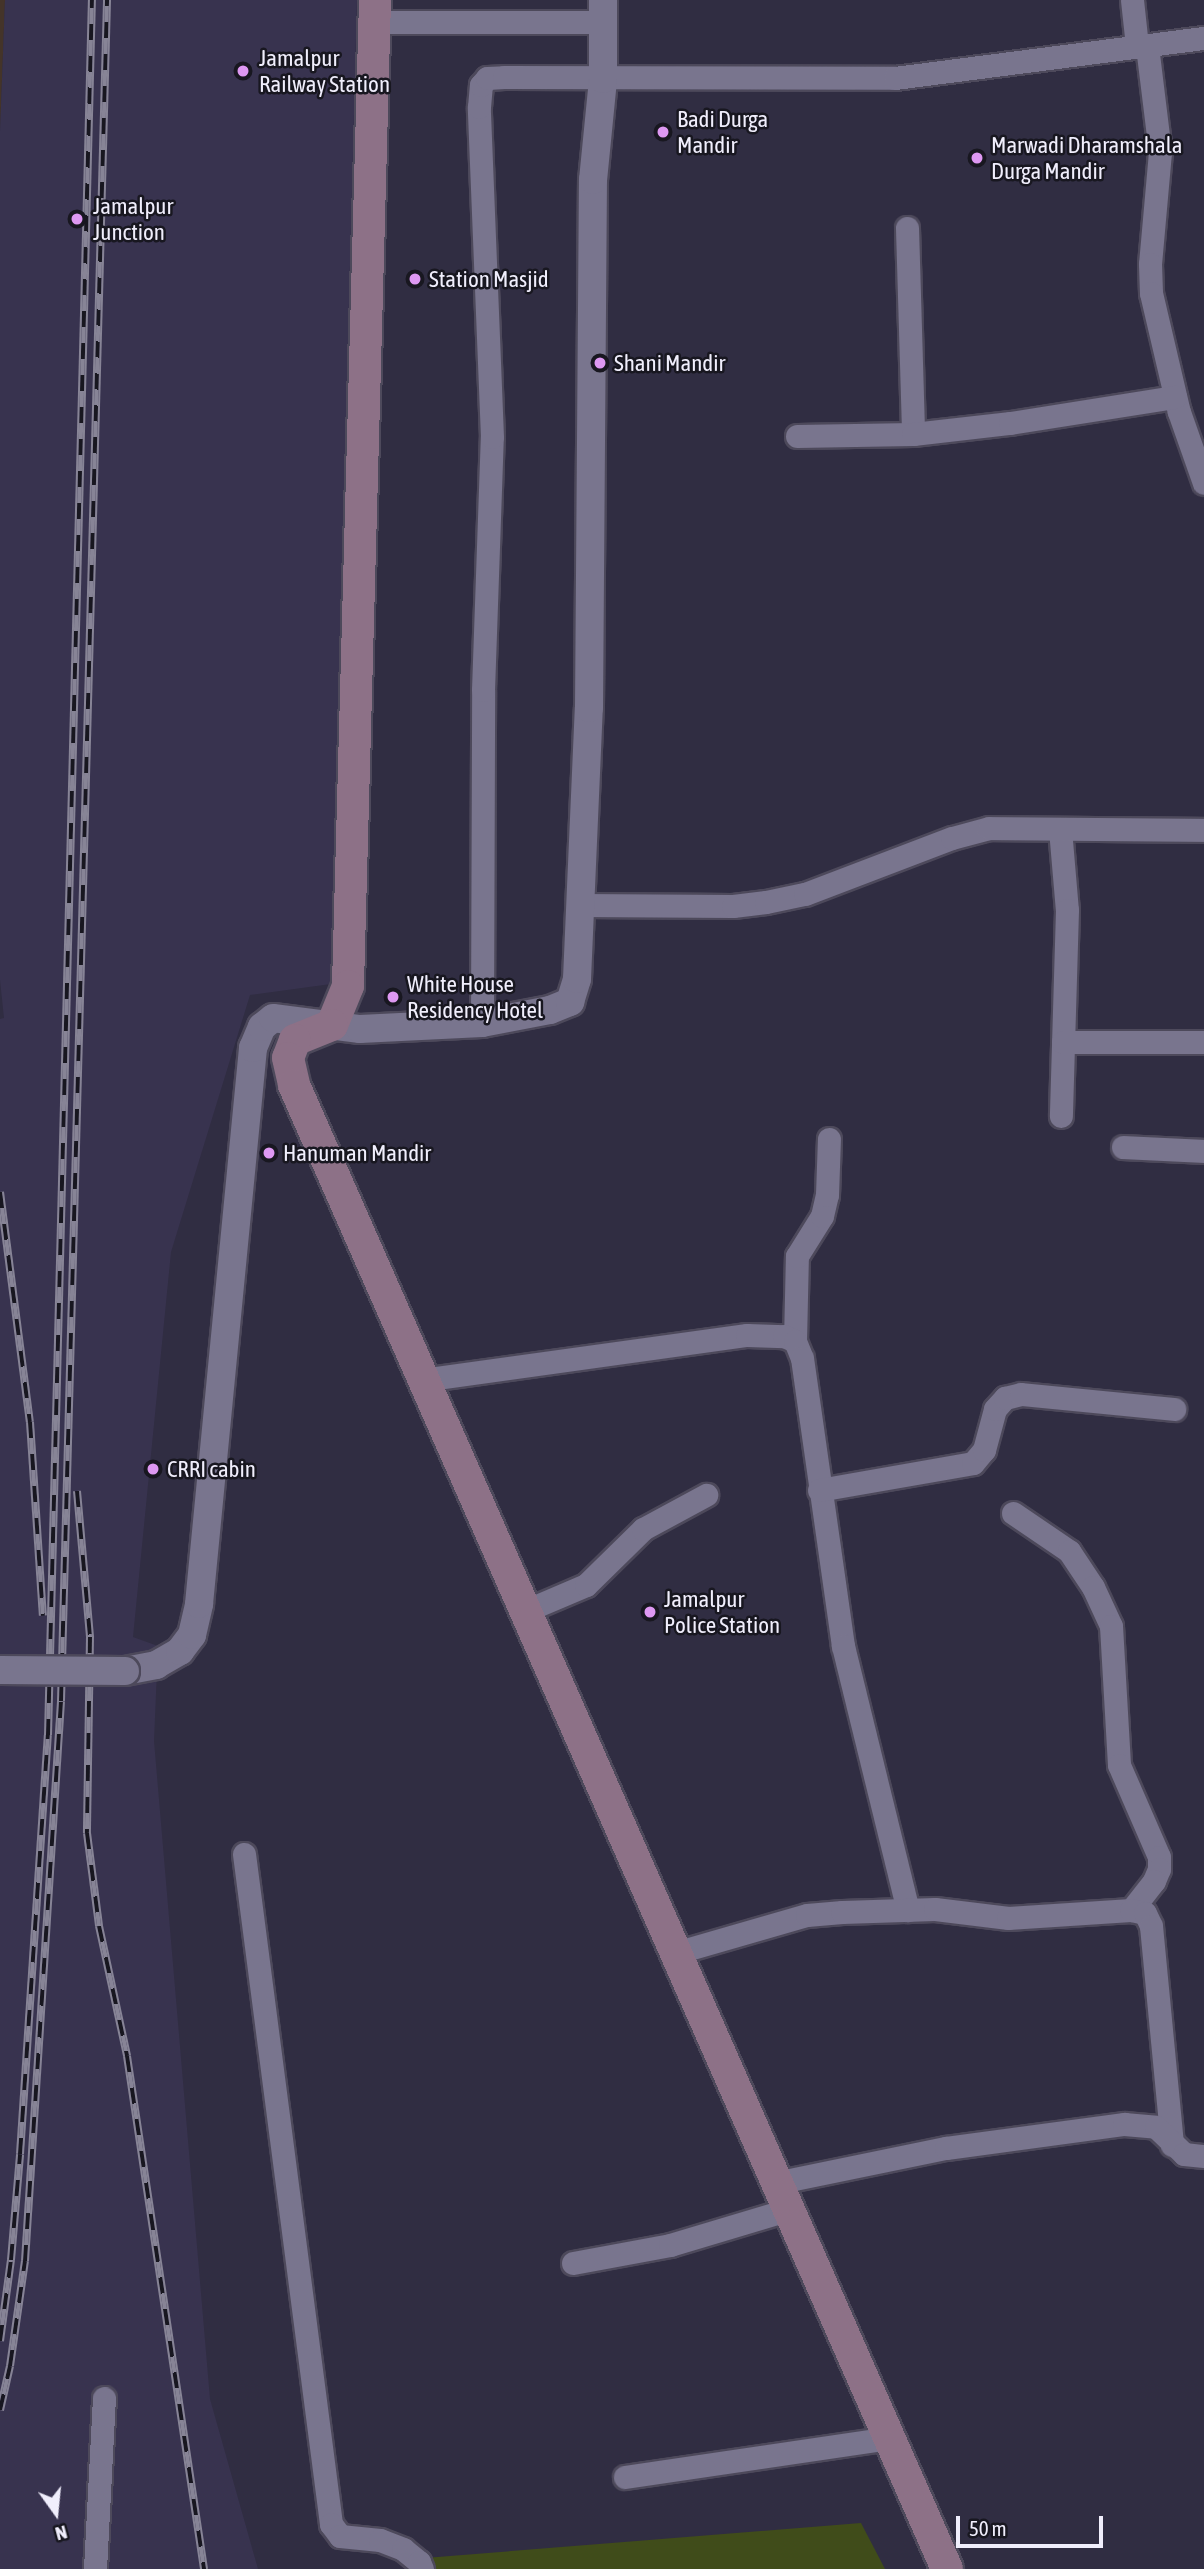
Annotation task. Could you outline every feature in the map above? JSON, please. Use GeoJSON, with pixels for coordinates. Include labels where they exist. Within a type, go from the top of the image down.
{"type":"FeatureCollection","features":[{"type":"Feature","properties":{"kind":"main road"},"geometry":{"type":"LineString","coordinates":[[374,11],[348,986],[332,1025],[295,1040],[288,1058],[294,1085],[947,2569]]}},
{"type":"Feature","properties":{"kind":"street"},"geometry":{"type":"LineString","coordinates":[[1132,0],[1160,152],[1150,264],[1151,293],[1175,397],[1204,483]]}},
{"type":"Feature","properties":{"kind":"street"},"geometry":{"type":"LineString","coordinates":[[0,1670],[125,1671],[156,1665],[180,1651],[192,1635],[199,1604],[250,1074],[253,1048],[262,1027],[274,1018],[360,1028],[482,1023],[551,1010],[570,1002],[577,979],[589,708],[593,180],[603,79],[602,11],[374,11]]}},
{"type":"Feature","properties":{"kind":"street"},"geometry":{"type":"LineString","coordinates":[[482,1023],[483,690],[492,437],[479,107],[481,85],[487,78],[505,76],[603,79],[895,78],[1204,38]]}},
{"type":"Feature","properties":{"kind":"street"},"geometry":{"type":"LineString","coordinates":[[906,228],[913,434]]}},
{"type":"Feature","properties":{"kind":"street"},"geometry":{"type":"LineString","coordinates":[[797,436],[913,434],[1010,423],[1175,397]]}},
{"type":"Feature","properties":{"kind":"street"},"geometry":{"type":"LineString","coordinates":[[580,905],[733,906],[766,902],[805,894],[952,838],[989,828],[1204,830]]}},
{"type":"Feature","properties":{"kind":"street"},"geometry":{"type":"LineString","coordinates":[[1060,829],[1067,910],[1061,1116]]}},
{"type":"Feature","properties":{"kind":"street"},"geometry":{"type":"LineString","coordinates":[[1063,1042],[1204,1042]]}},
{"type":"Feature","properties":{"kind":"street"},"geometry":{"type":"LineString","coordinates":[[250,1074],[294,1085]]}},
{"type":"Feature","properties":{"kind":"street"},"geometry":{"type":"LineString","coordinates":[[830,1139],[827,1195],[822,1216],[797,1256],[794,1341],[802,1358],[843,1646],[908,1910]]}},
{"type":"Feature","properties":{"kind":"street"},"geometry":{"type":"LineString","coordinates":[[1124,1147],[1204,1151]]}},
{"type":"Feature","properties":{"kind":"street"},"geometry":{"type":"LineString","coordinates":[[422,1380],[747,1335],[784,1336],[794,1341]]}},
{"type":"Feature","properties":{"kind":"street"},"geometry":{"type":"LineString","coordinates":[[820,1490],[973,1463],[984,1450],[995,1409],[1006,1398],[1021,1394],[1174,1409]]}},
{"type":"Feature","properties":{"kind":"street"},"geometry":{"type":"LineString","coordinates":[[525,1611],[586,1585],[643,1529],[706,1494]]}},
{"type":"Feature","properties":{"kind":"street"},"geometry":{"type":"LineString","coordinates":[[1013,1513],[1069,1551],[1093,1587],[1111,1626],[1119,1765],[1159,1857],[1159,1869],[1154,1881],[1131,1910]]}},
{"type":"Feature","properties":{"kind":"street"},"geometry":{"type":"LineString","coordinates":[[244,1854],[331,2524],[340,2536],[380,2540],[403,2549],[419,2562],[422,2569]]}},
{"type":"Feature","properties":{"kind":"street"},"geometry":{"type":"LineString","coordinates":[[675,1953],[807,1915],[935,1909],[1008,1918],[1131,1910],[1145,1913],[1151,1926],[1172,2145]]}},
{"type":"Feature","properties":{"kind":"street"},"geometry":{"type":"LineString","coordinates":[[573,2263],[670,2245],[781,2196],[946,2148],[1124,2124],[1156,2127],[1184,2154],[1204,2157]]}},
{"type":"Feature","properties":{"kind":"street"},"geometry":{"type":"LineString","coordinates":[[95,2569],[104,2398]]}},
{"type":"Feature","properties":{"kind":"street"},"geometry":{"type":"LineString","coordinates":[[625,2477],[888,2438]]}},
{"type":"Feature","properties":{"kind":"shaded area"},"geometry":{"type":"Polygon","coordinates":[[[0,0],[5,0],[0,132],[0,0]]]}},
{"type":"Feature","properties":{"kind":"shaded area"},"geometry":{"type":"Polygon","coordinates":[[[5,0],[357,0],[331,984],[250,995],[171,1252],[133,1637],[158,1646],[154,1741],[210,2399],[258,2569],[0,2569],[0,1019],[4,1018],[0,980],[0,132],[5,0]]]}},
{"type":"Feature","properties":{"kind":"green space"},"geometry":{"type":"Polygon","coordinates":[[[861,2523],[885,2569],[428,2569],[425,2558],[861,2523]]]}},
{"type":"Feature","properties":{"kind":"railway"},"geometry":{"type":"LineString","coordinates":[[0,2341],[11,2260],[20,2154],[48,1735],[92,0]]}},
{"type":"Feature","properties":{"kind":"railway"},"geometry":{"type":"LineString","coordinates":[[0,2410],[10,2366],[25,2261],[61,1701],[107,0]]}},
{"type":"Feature","properties":{"kind":"railway"},"geometry":{"type":"LineString","coordinates":[[0,1192],[30,1422],[43,1616]]}},
{"type":"Feature","properties":{"kind":"railway"},"geometry":{"type":"LineString","coordinates":[[77,1491],[90,1637],[87,1833],[99,1926],[127,2056],[204,2569]]}},
{"type":"Feature","properties":{"kind":"place","name":"Jamalpur Railway Station"},"geometry":{"type":"Point","coordinates":[243,71]}},
{"type":"Feature","properties":{"kind":"place","name":"Badi Durga Mandir"},"geometry":{"type":"Point","coordinates":[663,132]}},
{"type":"Feature","properties":{"kind":"place","name":"Marwadi Dharamshala Durga Mandir"},"geometry":{"type":"Point","coordinates":[977,158]}},
{"type":"Feature","properties":{"kind":"place","name":"Jamalpur Junction"},"geometry":{"type":"Point","coordinates":[77,219]}},
{"type":"Feature","properties":{"kind":"place","name":"Station Masjid"},"geometry":{"type":"Point","coordinates":[415,279]}},
{"type":"Feature","properties":{"kind":"place","name":"Shani Mandir"},"geometry":{"type":"Point","coordinates":[600,363]}},
{"type":"Feature","properties":{"kind":"place","name":"White House Residency Hotel"},"geometry":{"type":"Point","coordinates":[393,997]}},
{"type":"Feature","properties":{"kind":"place","name":"Hanuman Mandir"},"geometry":{"type":"Point","coordinates":[269,1153]}},
{"type":"Feature","properties":{"kind":"place","name":"CRRI cabin"},"geometry":{"type":"Point","coordinates":[153,1469]}},
{"type":"Feature","properties":{"kind":"place","name":"Jamalpur Police Station"},"geometry":{"type":"Point","coordinates":[650,1612]}}]}
